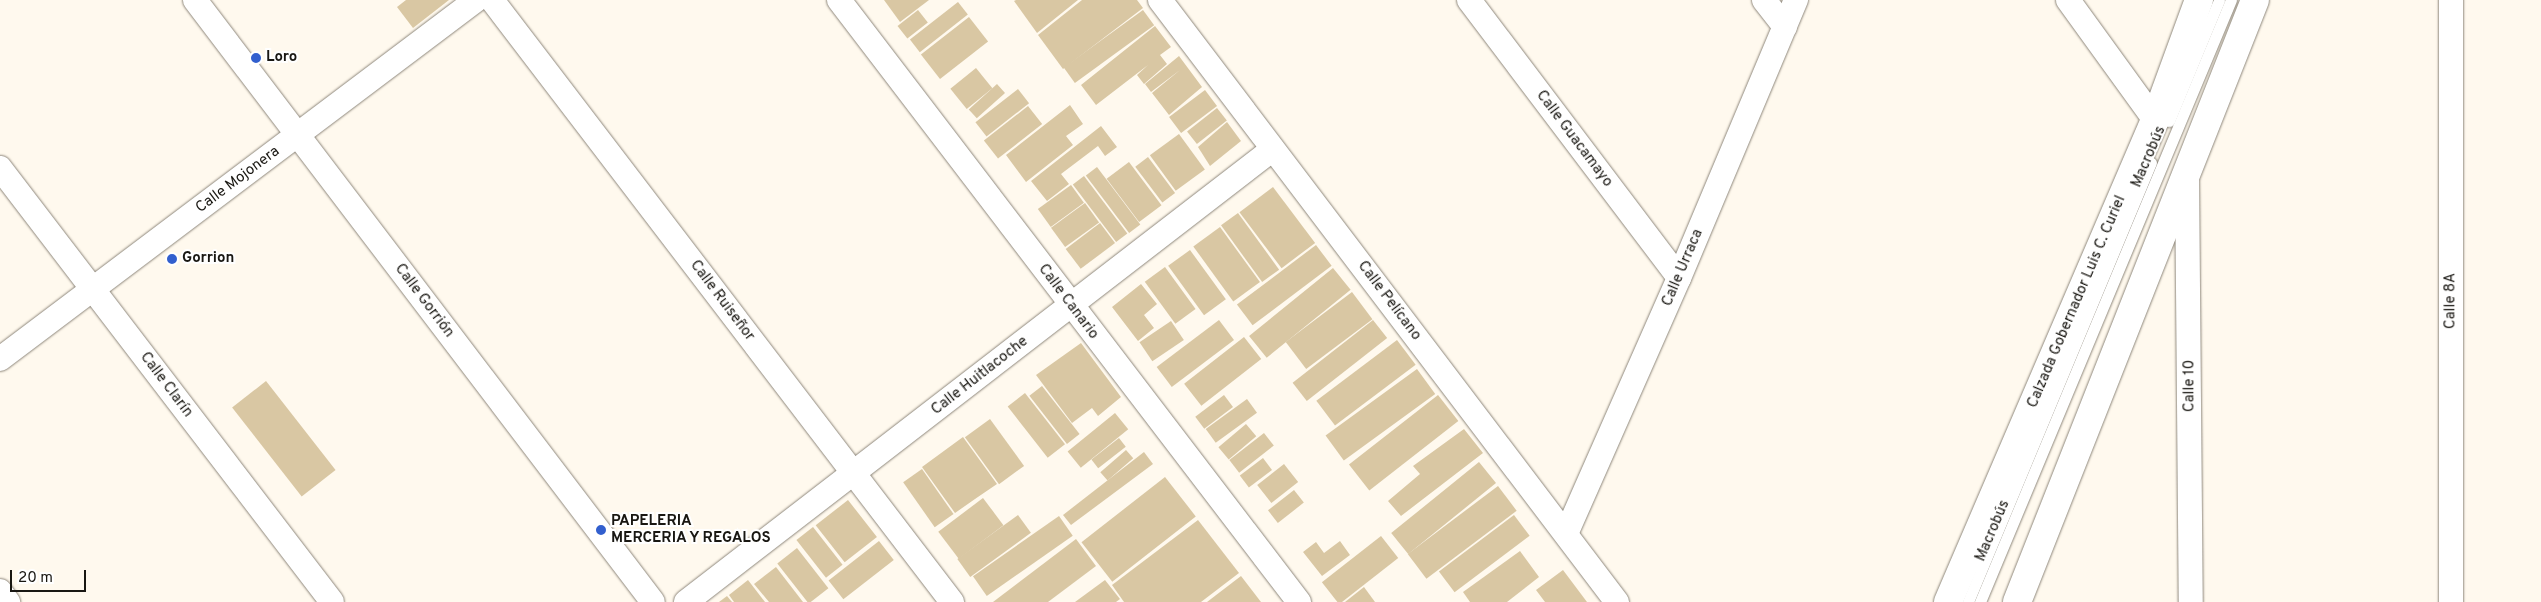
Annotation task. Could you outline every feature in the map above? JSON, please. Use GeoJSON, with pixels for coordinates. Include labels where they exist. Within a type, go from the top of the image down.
{"type":"FeatureCollection","features":[{"type":"Feature","properties":{"kind":"main road","name":"Calzada Gobernador Luis C. Curiel"},"geometry":{"type":"LineString","coordinates":[[1948,602],[2155,120],[2199,0]]}},
{"type":"Feature","properties":{"kind":"main road"},"geometry":{"type":"LineString","coordinates":[[2017,602],[2255,0]]}},
{"type":"Feature","properties":{"kind":"street","name":"Calle Gorrión"},"geometry":{"type":"LineString","coordinates":[[195,0],[653,602]]}},
{"type":"Feature","properties":{"kind":"street","name":"Calle Mojonera"},"geometry":{"type":"LineString","coordinates":[[0,359],[476,0]]}},
{"type":"Feature","properties":{"kind":"street","name":"Calle Ruiseñor"},"geometry":{"type":"LineString","coordinates":[[492,0],[952,602]]}},
{"type":"Feature","properties":{"kind":"street","name":"Calle Canario"},"geometry":{"type":"LineString","coordinates":[[839,0],[1299,602]]}},
{"type":"Feature","properties":{"kind":"street","name":"Calle Guacamayo"},"geometry":{"type":"LineString","coordinates":[[1469,0],[1679,278]]}},
{"type":"Feature","properties":{"kind":"street"},"geometry":{"type":"LineString","coordinates":[[1764,0],[1785,27]]}},
{"type":"Feature","properties":{"kind":"street","name":"Calle Urraca"},"geometry":{"type":"LineString","coordinates":[[1566,534],[1679,278],[1796,0]]}},
{"type":"Feature","properties":{"kind":"street"},"geometry":{"type":"LineString","coordinates":[[2068,0],[2155,120]]}},
{"type":"Feature","properties":{"kind":"street","name":"Calle 8A"},"geometry":{"type":"LineString","coordinates":[[2451,0],[2451,602]]}},
{"type":"Feature","properties":{"kind":"street","name":"Calle Pelícano"},"geometry":{"type":"LineString","coordinates":[[1163,1],[1617,602]]}},
{"type":"Feature","properties":{"kind":"street","name":"Calle Huitlacoche"},"geometry":{"type":"LineString","coordinates":[[686,602],[1273,149]]}},
{"type":"Feature","properties":{"kind":"street","name":"Calle Clarín"},"geometry":{"type":"LineString","coordinates":[[0,168],[332,602]]}},
{"type":"Feature","properties":{"kind":"street","name":"Calle 10"},"geometry":{"type":"LineString","coordinates":[[2187,170],[2191,602]]}},
{"type":"Feature","properties":{"kind":"street"},"geometry":{"type":"LineString","coordinates":[[0,591],[8,602]]}},
{"type":"Feature","properties":{"kind":"lane","name":"Macrobús"},"geometry":{"type":"LineString","coordinates":[[1968,602],[2219,0]]}},
{"type":"Feature","properties":{"kind":"lane","name":"Macrobús"},"geometry":{"type":"LineString","coordinates":[[1980,602],[2231,0]]}},
{"type":"Feature","properties":{"kind":"building"},"geometry":{"type":"Polygon","coordinates":[[[406,0],[449,0],[413,28],[397,7],[406,0]]]}},
{"type":"Feature","properties":{"kind":"building"},"geometry":{"type":"Polygon","coordinates":[[[884,0],[929,0],[900,22],[884,0]]]}},
{"type":"Feature","properties":{"kind":"building"},"geometry":{"type":"Polygon","coordinates":[[[1078,0],[1037,33],[1014,1],[1078,0]]]}},
{"type":"Feature","properties":{"kind":"building"},"geometry":{"type":"Polygon","coordinates":[[[1082,0],[1137,0],[1143,8],[1063,69],[1038,35],[1082,0]]]}},
{"type":"Feature","properties":{"kind":"building"},"geometry":{"type":"Polygon","coordinates":[[[958,2],[968,15],[920,52],[910,40],[958,2]]]}},
{"type":"Feature","properties":{"kind":"building"},"geometry":{"type":"Polygon","coordinates":[[[918,10],[928,23],[907,39],[898,26],[918,10]]]}},
{"type":"Feature","properties":{"kind":"building"},"geometry":{"type":"Polygon","coordinates":[[[1143,10],[1154,25],[1075,83],[1064,68],[1143,10]]]}},
{"type":"Feature","properties":{"kind":"building"},"geometry":{"type":"Polygon","coordinates":[[[969,17],[988,41],[940,79],[921,55],[969,17]]]}},
{"type":"Feature","properties":{"kind":"building"},"geometry":{"type":"Polygon","coordinates":[[[1155,26],[1171,47],[1160,55],[1167,64],[1144,84],[1137,75],[1148,65],[1096,105],[1081,85],[1155,26]]]}},
{"type":"Feature","properties":{"kind":"building"},"geometry":{"type":"Polygon","coordinates":[[[1179,56],[1202,87],[1169,115],[1152,93],[1180,70],[1151,92],[1145,84],[1179,56]]]}},
{"type":"Feature","properties":{"kind":"building"},"geometry":{"type":"Polygon","coordinates":[[[976,68],[992,88],[967,109],[950,89],[976,68]]]}},
{"type":"Feature","properties":{"kind":"building"},"geometry":{"type":"Polygon","coordinates":[[[997,84],[1005,93],[977,118],[969,109],[997,84]]]}},
{"type":"Feature","properties":{"kind":"building"},"geometry":{"type":"Polygon","coordinates":[[[1018,89],[1029,103],[987,136],[975,122],[1018,89]]]}},
{"type":"Feature","properties":{"kind":"building"},"geometry":{"type":"Polygon","coordinates":[[[1205,90],[1217,106],[1181,133],[1169,117],[1205,90]]]}},
{"type":"Feature","properties":{"kind":"building"},"geometry":{"type":"Polygon","coordinates":[[[1070,105],[1083,124],[1066,136],[1073,145],[1026,182],[1006,155],[1070,105]]]}},
{"type":"Feature","properties":{"kind":"building"},"geometry":{"type":"Polygon","coordinates":[[[1028,106],[1042,124],[998,159],[984,140],[1028,106]]]}},
{"type":"Feature","properties":{"kind":"building"},"geometry":{"type":"Polygon","coordinates":[[[1217,108],[1227,121],[1197,144],[1187,131],[1217,108]]]}},
{"type":"Feature","properties":{"kind":"building"},"geometry":{"type":"Polygon","coordinates":[[[1227,122],[1241,141],[1210,166],[1198,147],[1227,122]]]}},
{"type":"Feature","properties":{"kind":"building"},"geometry":{"type":"Polygon","coordinates":[[[1101,126],[1117,147],[1105,156],[1098,146],[1061,174],[1069,184],[1047,201],[1031,181],[1101,126]]]}},
{"type":"Feature","properties":{"kind":"building"},"geometry":{"type":"Polygon","coordinates":[[[1179,134],[1205,170],[1176,191],[1150,155],[1179,134]]]}},
{"type":"Feature","properties":{"kind":"building"},"geometry":{"type":"Polygon","coordinates":[[[1148,157],[1175,193],[1162,203],[1135,167],[1148,157]]]}},
{"type":"Feature","properties":{"kind":"building"},"geometry":{"type":"Polygon","coordinates":[[[1129,162],[1161,205],[1139,222],[1107,179],[1129,162]]]}},
{"type":"Feature","properties":{"kind":"building"},"geometry":{"type":"Polygon","coordinates":[[[1097,167],[1140,225],[1129,233],[1086,175],[1097,167]]]}},
{"type":"Feature","properties":{"kind":"building"},"geometry":{"type":"Polygon","coordinates":[[[1084,176],[1127,234],[1116,242],[1073,184],[1084,176]]]}},
{"type":"Feature","properties":{"kind":"building"},"geometry":{"type":"Polygon","coordinates":[[[1071,185],[1084,203],[1051,227],[1038,209],[1071,185]]]}},
{"type":"Feature","properties":{"kind":"building"},"geometry":{"type":"Polygon","coordinates":[[[1273,187],[1315,243],[1282,268],[1239,212],[1273,187]]]}},
{"type":"Feature","properties":{"kind":"building"},"geometry":{"type":"Polygon","coordinates":[[[1085,203],[1099,222],[1065,247],[1051,228],[1085,203]]]}},
{"type":"Feature","properties":{"kind":"building"},"geometry":{"type":"Polygon","coordinates":[[[1238,213],[1279,270],[1262,282],[1221,225],[1238,213]]]}},
{"type":"Feature","properties":{"kind":"building"},"geometry":{"type":"Polygon","coordinates":[[[1100,223],[1115,243],[1081,269],[1066,249],[1100,223]]]}},
{"type":"Feature","properties":{"kind":"building"},"geometry":{"type":"Polygon","coordinates":[[[1220,227],[1260,282],[1233,301],[1193,246],[1220,227]]]}},
{"type":"Feature","properties":{"kind":"building"},"geometry":{"type":"Polygon","coordinates":[[[1316,245],[1332,266],[1253,325],[1237,305],[1316,245]]]}},
{"type":"Feature","properties":{"kind":"building"},"geometry":{"type":"Polygon","coordinates":[[[1190,250],[1226,299],[1204,315],[1168,266],[1190,250]]]}},
{"type":"Feature","properties":{"kind":"building"},"geometry":{"type":"Polygon","coordinates":[[[1165,267],[1196,309],[1175,324],[1145,282],[1165,267]]]}},
{"type":"Feature","properties":{"kind":"building"},"geometry":{"type":"Polygon","coordinates":[[[1333,268],[1351,290],[1267,358],[1249,336],[1333,268]]]}},
{"type":"Feature","properties":{"kind":"building"},"geometry":{"type":"Polygon","coordinates":[[[1141,284],[1157,304],[1144,315],[1154,328],[1138,341],[1112,307],[1141,284]]]}},
{"type":"Feature","properties":{"kind":"building"},"geometry":{"type":"Polygon","coordinates":[[[1352,292],[1372,319],[1306,369],[1286,342],[1352,292]]]}},
{"type":"Feature","properties":{"kind":"building"},"geometry":{"type":"Polygon","coordinates":[[[1219,320],[1234,340],[1172,387],[1157,367],[1219,320]]]}},
{"type":"Feature","properties":{"kind":"building"},"geometry":{"type":"Polygon","coordinates":[[[1373,320],[1387,338],[1307,401],[1293,383],[1373,320]]]}},
{"type":"Feature","properties":{"kind":"building"},"geometry":{"type":"Polygon","coordinates":[[[1171,321],[1184,340],[1152,361],[1139,342],[1171,321]]]}},
{"type":"Feature","properties":{"kind":"building"},"geometry":{"type":"Polygon","coordinates":[[[1244,337],[1261,359],[1201,406],[1184,384],[1244,337]]]}},
{"type":"Feature","properties":{"kind":"building"},"geometry":{"type":"Polygon","coordinates":[[[1397,340],[1416,365],[1335,426],[1316,401],[1397,340]]]}},
{"type":"Feature","properties":{"kind":"building"},"geometry":{"type":"Polygon","coordinates":[[[1081,343],[1121,397],[1098,416],[1092,408],[1072,423],[1036,375],[1081,343]]]}},
{"type":"Feature","properties":{"kind":"building"},"geometry":{"type":"Polygon","coordinates":[[[1417,369],[1435,394],[1344,460],[1326,435],[1417,369]]]}},
{"type":"Feature","properties":{"kind":"building"},"geometry":{"type":"Polygon","coordinates":[[[266,381],[336,470],[302,497],[232,407],[266,381]]]}},
{"type":"Feature","properties":{"kind":"building"},"geometry":{"type":"Polygon","coordinates":[[[1042,386],[1080,434],[1067,444],[1029,396],[1042,386]]]}},
{"type":"Feature","properties":{"kind":"building"},"geometry":{"type":"Polygon","coordinates":[[[1025,393],[1065,444],[1048,458],[1008,407],[1025,393]]]}},
{"type":"Feature","properties":{"kind":"building"},"geometry":{"type":"Polygon","coordinates":[[[1224,395],[1233,407],[1204,429],[1195,417],[1224,395]]]}},
{"type":"Feature","properties":{"kind":"building"},"geometry":{"type":"Polygon","coordinates":[[[1438,395],[1458,421],[1369,491],[1349,465],[1438,395]]]}},
{"type":"Feature","properties":{"kind":"building"},"geometry":{"type":"Polygon","coordinates":[[[1247,399],[1257,413],[1216,443],[1206,429],[1247,399]]]}},
{"type":"Feature","properties":{"kind":"building"},"geometry":{"type":"Polygon","coordinates":[[[1115,413],[1128,429],[1081,468],[1068,451],[1115,413]]]}},
{"type":"Feature","properties":{"kind":"building"},"geometry":{"type":"Polygon","coordinates":[[[990,419],[1024,466],[999,484],[965,437],[990,419]]]}},
{"type":"Feature","properties":{"kind":"building"},"geometry":{"type":"Polygon","coordinates":[[[1246,424],[1256,436],[1229,459],[1218,447],[1246,424]]]}},
{"type":"Feature","properties":{"kind":"building"},"geometry":{"type":"Polygon","coordinates":[[[1464,429],[1483,453],[1401,516],[1388,501],[1420,474],[1413,466],[1464,429]]]}},
{"type":"Feature","properties":{"kind":"building"},"geometry":{"type":"Polygon","coordinates":[[[1264,433],[1274,446],[1239,473],[1229,460],[1264,433]]]}},
{"type":"Feature","properties":{"kind":"building"},"geometry":{"type":"Polygon","coordinates":[[[963,437],[997,484],[955,513],[922,467],[963,437]]]}},
{"type":"Feature","properties":{"kind":"building"},"geometry":{"type":"Polygon","coordinates":[[[1119,438],[1126,447],[1098,468],[1091,460],[1119,438]]]}},
{"type":"Feature","properties":{"kind":"building"},"geometry":{"type":"Polygon","coordinates":[[[1126,450],[1133,458],[1108,481],[1100,472],[1126,450]]]}},
{"type":"Feature","properties":{"kind":"building"},"geometry":{"type":"Polygon","coordinates":[[[1144,452],[1153,464],[1071,525],[1063,515],[1144,452]]]}},
{"type":"Feature","properties":{"kind":"building"},"geometry":{"type":"Polygon","coordinates":[[[1263,458],[1272,470],[1249,487],[1240,475],[1263,458]]]}},
{"type":"Feature","properties":{"kind":"building"},"geometry":{"type":"Polygon","coordinates":[[[1479,462],[1496,483],[1408,554],[1391,533],[1479,462]]]}},
{"type":"Feature","properties":{"kind":"building"},"geometry":{"type":"Polygon","coordinates":[[[1284,464],[1298,482],[1271,503],[1257,485],[1284,464]]]}},
{"type":"Feature","properties":{"kind":"building"},"geometry":{"type":"Polygon","coordinates":[[[922,469],[954,514],[935,527],[903,482],[922,469]]]}},
{"type":"Feature","properties":{"kind":"building"},"geometry":{"type":"Polygon","coordinates":[[[1165,477],[1196,516],[1112,582],[1081,542],[1165,477]]]}},
{"type":"Feature","properties":{"kind":"building"},"geometry":{"type":"Polygon","coordinates":[[[1498,486],[1517,511],[1426,579],[1408,554],[1498,486]]]}},
{"type":"Feature","properties":{"kind":"building"},"geometry":{"type":"Polygon","coordinates":[[[1294,490],[1304,503],[1278,523],[1268,510],[1294,490]]]}},
{"type":"Feature","properties":{"kind":"building"},"geometry":{"type":"Polygon","coordinates":[[[983,498],[1003,525],[959,559],[938,532],[983,498]]]}},
{"type":"Feature","properties":{"kind":"building"},"geometry":{"type":"Polygon","coordinates":[[[848,500],[877,537],[845,562],[816,525],[848,500]]]}},
{"type":"Feature","properties":{"kind":"building"},"geometry":{"type":"Polygon","coordinates":[[[1018,515],[1031,533],[970,577],[957,559],[1018,515]]]}},
{"type":"Feature","properties":{"kind":"building"},"geometry":{"type":"Polygon","coordinates":[[[1514,515],[1530,536],[1455,592],[1439,572],[1514,515]]]}},
{"type":"Feature","properties":{"kind":"building"},"geometry":{"type":"Polygon","coordinates":[[[1059,516],[1073,536],[987,596],[973,576],[1059,516]]]}},
{"type":"Feature","properties":{"kind":"building"},"geometry":{"type":"Polygon","coordinates":[[[1198,520],[1239,573],[1201,602],[1124,602],[1112,585],[1198,520]]]}},
{"type":"Feature","properties":{"kind":"building"},"geometry":{"type":"Polygon","coordinates":[[[813,527],[843,565],[826,578],[796,540],[813,527]]]}},
{"type":"Feature","properties":{"kind":"building"},"geometry":{"type":"Polygon","coordinates":[[[1381,536],[1398,558],[1342,602],[1337,602],[1322,582],[1381,536]]]}},
{"type":"Feature","properties":{"kind":"building"},"geometry":{"type":"Polygon","coordinates":[[[1076,539],[1096,566],[1048,602],[993,602],[1076,539]]]}},
{"type":"Feature","properties":{"kind":"building"},"geometry":{"type":"Polygon","coordinates":[[[879,541],[894,560],[843,599],[829,580],[879,541]]]}},
{"type":"Feature","properties":{"kind":"building"},"geometry":{"type":"Polygon","coordinates":[[[1340,541],[1350,555],[1322,576],[1303,552],[1316,542],[1324,553],[1340,541]]]}},
{"type":"Feature","properties":{"kind":"building"},"geometry":{"type":"Polygon","coordinates":[[[797,548],[828,588],[811,602],[807,602],[777,563],[797,548]]]}},
{"type":"Feature","properties":{"kind":"building"},"geometry":{"type":"Polygon","coordinates":[[[1520,551],[1539,577],[1507,602],[1470,602],[1463,592],[1520,551]]]}},
{"type":"Feature","properties":{"kind":"building"},"geometry":{"type":"Polygon","coordinates":[[[776,567],[803,602],[769,602],[754,584],[776,567]]]}},
{"type":"Feature","properties":{"kind":"building"},"geometry":{"type":"Polygon","coordinates":[[[1563,570],[1587,602],[1545,602],[1536,590],[1563,570]]]}},
{"type":"Feature","properties":{"kind":"building"},"geometry":{"type":"Polygon","coordinates":[[[1241,576],[1261,602],[1207,602],[1241,576]]]}},
{"type":"Feature","properties":{"kind":"building"},"geometry":{"type":"Polygon","coordinates":[[[748,580],[765,602],[734,602],[729,595],[748,580]]]}},
{"type":"Feature","properties":{"kind":"building"},"geometry":{"type":"Polygon","coordinates":[[[1105,580],[1120,599],[1116,602],[1075,602],[1105,580]]]}},
{"type":"Feature","properties":{"kind":"building"},"geometry":{"type":"Polygon","coordinates":[[[1364,587],[1375,602],[1345,602],[1364,587]]]}},
{"type":"Feature","properties":{"kind":"building"},"geometry":{"type":"Polygon","coordinates":[[[727,596],[732,602],[719,602],[727,596]]]}},
{"type":"Feature","properties":{"kind":"place","name":"Loro"},"geometry":{"type":"Point","coordinates":[256,58]}},
{"type":"Feature","properties":{"kind":"place","name":"Gorrion"},"geometry":{"type":"Point","coordinates":[172,259]}},
{"type":"Feature","properties":{"kind":"place","name":"PAPELERIA MERCERIA Y REGALOS"},"geometry":{"type":"Point","coordinates":[601,530]}}]}
